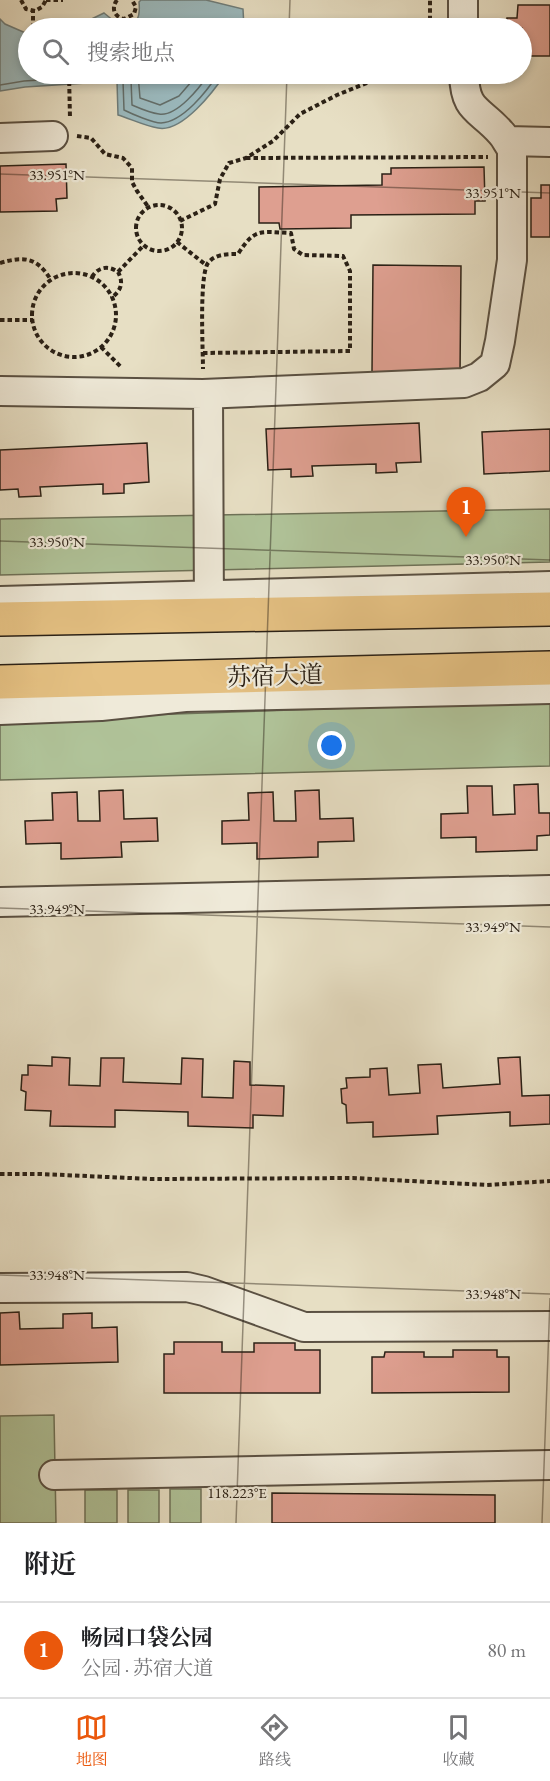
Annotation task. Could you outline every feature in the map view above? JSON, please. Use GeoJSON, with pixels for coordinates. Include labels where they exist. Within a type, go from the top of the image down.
{"type":"FeatureCollection","features":[{"type":"Feature","properties":{"kind":"main road"},"geometry":{"type":"LineString","coordinates":[[0,619],[209,606],[550,609]]}},
{"type":"Feature","properties":{"kind":"main road","name":"苏宿大道"},"geometry":{"type":"LineString","coordinates":[[0,681],[550,668]]}},
{"type":"Feature","properties":{"kind":"lane"},"geometry":{"type":"LineString","coordinates":[[463,0],[463,18]]}},
{"type":"Feature","properties":{"kind":"lane"},"geometry":{"type":"LineString","coordinates":[[0,392],[206,394],[464,383],[479,377],[495,364],[512,260],[509,149],[502,134],[470,105],[464,84]]}},
{"type":"Feature","properties":{"kind":"lane"},"geometry":{"type":"LineString","coordinates":[[0,138],[61,135]]}},
{"type":"Feature","properties":{"kind":"lane"},"geometry":{"type":"LineString","coordinates":[[509,149],[550,142]]}},
{"type":"Feature","properties":{"kind":"lane"},"geometry":{"type":"LineString","coordinates":[[206,394],[209,606]]}},
{"type":"Feature","properties":{"kind":"lane"},"geometry":{"type":"LineString","coordinates":[[0,601],[209,606],[550,586]]}},
{"type":"Feature","properties":{"kind":"lane"},"geometry":{"type":"LineString","coordinates":[[0,710],[100,706],[185,697],[550,689]]}},
{"type":"Feature","properties":{"kind":"lane"},"geometry":{"type":"LineString","coordinates":[[0,902],[550,891]]}},
{"type":"Feature","properties":{"kind":"lane"},"geometry":{"type":"LineString","coordinates":[[0,1288],[187,1287],[204,1290],[304,1327],[550,1326]]}},
{"type":"Feature","properties":{"kind":"lane"},"geometry":{"type":"LineString","coordinates":[[54,1474],[550,1464]]}},
{"type":"Feature","properties":{"kind":"path"},"geometry":{"type":"LineString","coordinates":[[21,0],[27,9],[33,11],[42,7],[46,0],[63,0]]}},
{"type":"Feature","properties":{"kind":"path"},"geometry":{"type":"LineString","coordinates":[[117,0],[114,4],[114,11],[122,18]]}},
{"type":"Feature","properties":{"kind":"path"},"geometry":{"type":"LineString","coordinates":[[126,18],[134,14],[136,7],[132,0]]}},
{"type":"Feature","properties":{"kind":"path"},"geometry":{"type":"LineString","coordinates":[[430,0],[430,18]]}},
{"type":"Feature","properties":{"kind":"path"},"geometry":{"type":"LineString","coordinates":[[33,11],[33,18]]}},
{"type":"Feature","properties":{"kind":"path"},"geometry":{"type":"LineString","coordinates":[[69,84],[61,135],[91,138],[105,154],[123,158],[132,168],[132,182],[149,208]]}},
{"type":"Feature","properties":{"kind":"path"},"geometry":{"type":"LineString","coordinates":[[246,158],[273,141],[300,114],[364,84]]}},
{"type":"Feature","properties":{"kind":"path"},"geometry":{"type":"LineString","coordinates":[[180,221],[215,204],[220,179],[229,163],[246,158],[509,149]]}},
{"type":"Feature","properties":{"kind":"path"},"geometry":{"type":"LineString","coordinates":[[157,205],[171,209],[180,221],[181,236],[171,247],[157,251],[144,245],[136,232],[139,218],[149,208],[157,205]]}},
{"type":"Feature","properties":{"kind":"path"},"geometry":{"type":"LineString","coordinates":[[203,353],[350,351],[351,271],[343,256],[303,255],[294,249],[291,233],[264,232],[251,236],[238,254],[214,257],[206,265],[203,353],[206,394]]}},
{"type":"Feature","properties":{"kind":"path"},"geometry":{"type":"LineString","coordinates":[[177,242],[206,265]]}},
{"type":"Feature","properties":{"kind":"path"},"geometry":{"type":"LineString","coordinates":[[118,272],[144,245]]}},
{"type":"Feature","properties":{"kind":"path"},"geometry":{"type":"LineString","coordinates":[[0,263],[28,259],[38,263],[51,280]]}},
{"type":"Feature","properties":{"kind":"path"},"geometry":{"type":"LineString","coordinates":[[92,277],[103,268],[118,272],[121,286],[111,298]]}},
{"type":"Feature","properties":{"kind":"path"},"geometry":{"type":"LineString","coordinates":[[78,273],[92,277],[103,285],[116,309],[116,323],[110,336],[101,347],[89,354],[75,357],[62,355],[50,349],[40,339],[33,320],[34,301],[41,289],[51,280],[64,274],[78,273]]}},
{"type":"Feature","properties":{"kind":"path"},"geometry":{"type":"LineString","coordinates":[[0,320],[33,320]]}},
{"type":"Feature","properties":{"kind":"path"},"geometry":{"type":"LineString","coordinates":[[0,1174],[152,1179],[353,1178],[487,1185],[550,1181]]}},
{"type":"Feature","properties":{"kind":"green space"},"geometry":{"type":"Polygon","coordinates":[[[550,509],[550,562],[0,575],[0,519],[550,509]]]}},
{"type":"Feature","properties":{"kind":"green space"},"geometry":{"type":"Polygon","coordinates":[[[550,704],[550,766],[0,780],[0,720],[412,706],[550,704]]]}},
{"type":"Feature","properties":{"kind":"green space"},"geometry":{"type":"Polygon","coordinates":[[[54,1415],[56,1523],[0,1523],[0,1416],[54,1415]]]}},
{"type":"Feature","properties":{"kind":"green space"},"geometry":{"type":"Polygon","coordinates":[[[170,1489],[201,1489],[201,1523],[170,1523],[170,1489]]]}},
{"type":"Feature","properties":{"kind":"green space"},"geometry":{"type":"Polygon","coordinates":[[[85,1490],[117,1490],[117,1523],[85,1523],[85,1490]]]}},
{"type":"Feature","properties":{"kind":"green space"},"geometry":{"type":"Polygon","coordinates":[[[128,1490],[159,1490],[159,1523],[128,1523],[128,1490]]]}},
{"type":"Feature","properties":{"kind":"water"},"geometry":{"type":"Polygon","coordinates":[[[141,0],[206,0],[243,9],[243,18],[137,18],[141,0]]]}},
{"type":"Feature","properties":{"kind":"water"},"geometry":{"type":"Polygon","coordinates":[[[104,13],[111,18],[94,18],[104,13]]]}},
{"type":"Feature","properties":{"kind":"water"},"geometry":{"type":"Polygon","coordinates":[[[0,19],[18,30],[18,84],[71,84],[0,91],[0,19]]]}},
{"type":"Feature","properties":{"kind":"water"},"geometry":{"type":"Polygon","coordinates":[[[117,84],[218,84],[187,118],[167,128],[153,127],[118,115],[117,84]]]}},
{"type":"Feature","properties":{"kind":"building"},"geometry":{"type":"Polygon","coordinates":[[[518,5],[550,5],[550,56],[532,56],[532,18],[517,18],[518,5]]]}},
{"type":"Feature","properties":{"kind":"building"},"geometry":{"type":"Polygon","coordinates":[[[66,164],[67,198],[56,199],[57,211],[0,212],[0,166],[66,164]]]}},
{"type":"Feature","properties":{"kind":"building"},"geometry":{"type":"Polygon","coordinates":[[[484,167],[485,201],[475,201],[475,214],[351,215],[351,228],[280,229],[279,223],[259,223],[259,187],[382,185],[382,174],[391,174],[391,168],[484,167]]]}},
{"type":"Feature","properties":{"kind":"building"},"geometry":{"type":"Polygon","coordinates":[[[541,185],[550,185],[550,237],[531,237],[531,198],[541,198],[541,185]]]}},
{"type":"Feature","properties":{"kind":"building"},"geometry":{"type":"Polygon","coordinates":[[[373,265],[461,266],[460,373],[372,372],[373,265]]]}},
{"type":"Feature","properties":{"kind":"building"},"geometry":{"type":"Polygon","coordinates":[[[419,423],[421,462],[396,463],[397,472],[376,473],[376,464],[312,466],[313,476],[291,477],[291,469],[268,470],[266,429],[419,423]]]}},
{"type":"Feature","properties":{"kind":"building"},"geometry":{"type":"Polygon","coordinates":[[[550,429],[550,471],[484,474],[482,432],[550,429]]]}},
{"type":"Feature","properties":{"kind":"building"},"geometry":{"type":"Polygon","coordinates":[[[147,443],[149,482],[124,484],[124,493],[103,494],[103,484],[40,487],[41,496],[19,497],[18,489],[0,490],[0,450],[147,443]]]}},
{"type":"Feature","properties":{"kind":"building"},"geometry":{"type":"Polygon","coordinates":[[[538,784],[539,813],[550,813],[550,835],[537,836],[537,850],[476,852],[476,837],[441,838],[441,814],[468,813],[467,786],[492,786],[493,815],[515,814],[514,785],[538,784]]]}},
{"type":"Feature","properties":{"kind":"building"},"geometry":{"type":"Polygon","coordinates":[[[123,790],[124,819],[157,818],[158,841],[121,842],[122,857],[61,859],[61,843],[26,844],[25,821],[53,820],[52,793],[77,792],[78,821],[100,821],[99,791],[123,790]]]}},
{"type":"Feature","properties":{"kind":"building"},"geometry":{"type":"Polygon","coordinates":[[[319,790],[320,819],[353,818],[354,841],[318,842],[318,857],[257,859],[257,843],[222,844],[222,821],[249,820],[248,793],[273,792],[274,821],[296,821],[295,791],[319,790]]]}},
{"type":"Feature","properties":{"kind":"building"},"geometry":{"type":"Polygon","coordinates":[[[52,1057],[70,1058],[69,1085],[100,1086],[101,1058],[124,1058],[123,1082],[181,1084],[182,1058],[203,1059],[202,1097],[233,1098],[234,1061],[250,1062],[250,1085],[284,1086],[283,1116],[253,1115],[253,1128],[188,1126],[188,1112],[115,1110],[115,1127],[50,1126],[51,1111],[25,1110],[26,1092],[21,1090],[22,1075],[28,1075],[28,1065],[52,1066],[52,1057]]]}},
{"type":"Feature","properties":{"kind":"building"},"geometry":{"type":"Polygon","coordinates":[[[520,1057],[522,1096],[550,1095],[550,1124],[510,1126],[510,1112],[437,1116],[438,1134],[373,1137],[373,1122],[347,1123],[346,1105],[342,1103],[341,1089],[347,1088],[346,1078],[370,1077],[370,1069],[387,1068],[389,1095],[420,1093],[418,1065],[441,1064],[443,1088],[500,1084],[498,1058],[520,1057]]]}},
{"type":"Feature","properties":{"kind":"building"},"geometry":{"type":"Polygon","coordinates":[[[19,1312],[20,1329],[63,1328],[63,1314],[92,1313],[92,1328],[117,1327],[118,1362],[0,1365],[0,1313],[19,1312]]]}},
{"type":"Feature","properties":{"kind":"building"},"geometry":{"type":"Polygon","coordinates":[[[174,1342],[222,1342],[222,1352],[254,1352],[254,1343],[295,1343],[295,1350],[320,1350],[320,1393],[164,1393],[164,1354],[174,1354],[174,1342]]]}},
{"type":"Feature","properties":{"kind":"building"},"geometry":{"type":"Polygon","coordinates":[[[453,1350],[497,1350],[497,1357],[509,1357],[509,1392],[372,1393],[372,1357],[384,1357],[385,1352],[424,1352],[424,1357],[453,1357],[453,1350]]]}},
{"type":"Feature","properties":{"kind":"building"},"geometry":{"type":"Polygon","coordinates":[[[272,1493],[495,1495],[495,1523],[272,1523],[272,1493]]]}},
{"type":"Feature","properties":{"kind":"place","name":"畅园口袋公园"},"geometry":{"type":"Point","coordinates":[466,537]}}]}
